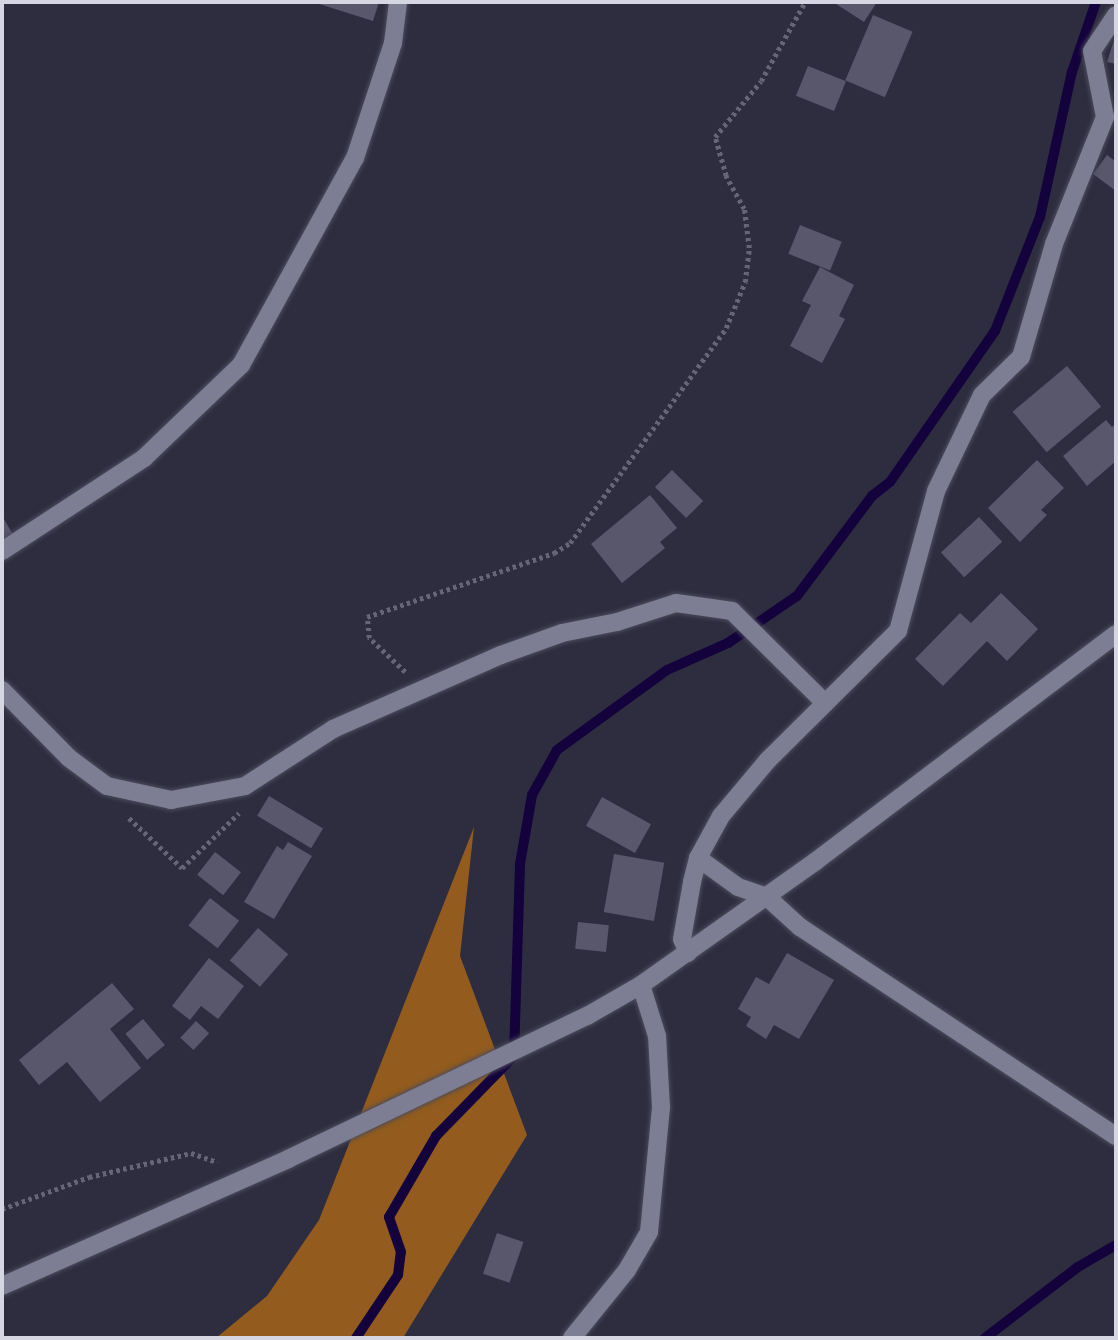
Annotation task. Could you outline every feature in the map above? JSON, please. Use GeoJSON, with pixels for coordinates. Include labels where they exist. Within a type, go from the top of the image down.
{"type":"FeatureCollection","features":[{"type":"Feature","properties":{"kind":"street"},"geometry":{"type":"LineString","coordinates":[[2,551],[144,457],[241,365],[355,158],[393,43],[398,2]]}},
{"type":"Feature","properties":{"kind":"street"},"geometry":{"type":"LineString","coordinates":[[688,953],[682,939],[698,858],[721,816],[825,703],[898,631],[936,491],[982,395],[1021,356],[1054,244],[1105,117],[1092,51],[1116,15]]}},
{"type":"Feature","properties":{"kind":"street"},"geometry":{"type":"LineString","coordinates":[[2,690],[69,758],[107,786],[170,800],[245,786],[333,729],[421,686],[461,675],[501,655],[562,633],[617,622],[676,603],[732,611],[825,703]]}},
{"type":"Feature","properties":{"kind":"street"},"geometry":{"type":"LineString","coordinates":[[2,1286],[288,1159],[604,1006],[641,985],[767,897],[1116,634]]}},
{"type":"Feature","properties":{"kind":"street"},"geometry":{"type":"LineString","coordinates":[[698,858],[738,887],[767,897],[800,926],[1116,1136]]}},
{"type":"Feature","properties":{"kind":"street"},"geometry":{"type":"LineString","coordinates":[[572,1338],[627,1270],[649,1232],[661,1107],[657,1036],[641,985]]}},
{"type":"Feature","properties":{"kind":"path"},"geometry":{"type":"LineString","coordinates":[[421,686],[369,638],[367,618],[554,554],[570,542],[726,328],[745,282],[748,248],[744,209],[726,176],[715,137],[761,81],[805,2]]}},
{"type":"Feature","properties":{"kind":"path"},"geometry":{"type":"LineString","coordinates":[[126,815],[182,868],[247,805]]}},
{"type":"Feature","properties":{"kind":"path"},"geometry":{"type":"LineString","coordinates":[[2,1209],[89,1177],[191,1153],[221,1164]]}},
{"type":"Feature","properties":{"kind":"shaded area"},"geometry":{"type":"Polygon","coordinates":[[[474,827],[460,956],[527,1135],[403,1338],[216,1338],[267,1296],[319,1220],[474,827]]]}},
{"type":"Feature","properties":{"kind":"building"},"geometry":{"type":"Polygon","coordinates":[[[313,2],[379,2],[373,21],[313,2]]]}},
{"type":"Feature","properties":{"kind":"building"},"geometry":{"type":"Polygon","coordinates":[[[833,2],[877,2],[864,22],[833,2]]]}},
{"type":"Feature","properties":{"kind":"building"},"geometry":{"type":"Polygon","coordinates":[[[873,15],[913,32],[885,97],[845,80],[873,15]]]}},
{"type":"Feature","properties":{"kind":"building"},"geometry":{"type":"Polygon","coordinates":[[[1116,34],[1116,64],[1107,62],[1116,34]]]}},
{"type":"Feature","properties":{"kind":"building"},"geometry":{"type":"Polygon","coordinates":[[[808,66],[846,81],[834,111],[796,96],[808,66]]]}},
{"type":"Feature","properties":{"kind":"building"},"geometry":{"type":"Polygon","coordinates":[[[1107,155],[1116,162],[1116,191],[1093,174],[1107,155]]]}},
{"type":"Feature","properties":{"kind":"building"},"geometry":{"type":"Polygon","coordinates":[[[800,225],[842,242],[830,271],[788,254],[800,225]]]}},
{"type":"Feature","properties":{"kind":"building"},"geometry":{"type":"Polygon","coordinates":[[[820,267],[854,285],[839,316],[845,319],[822,363],[790,346],[811,305],[802,301],[820,267]]]}},
{"type":"Feature","properties":{"kind":"building"},"geometry":{"type":"Polygon","coordinates":[[[1067,366],[1101,407],[1047,452],[1013,412],[1067,366]]]}},
{"type":"Feature","properties":{"kind":"building"},"geometry":{"type":"Polygon","coordinates":[[[1106,420],[1112,427],[1116,424],[1116,461],[1087,486],[1063,456],[1106,420]]]}},
{"type":"Feature","properties":{"kind":"building"},"geometry":{"type":"Polygon","coordinates":[[[1037,460],[1064,488],[1041,510],[1047,515],[1020,542],[988,508],[1037,460]]]}},
{"type":"Feature","properties":{"kind":"building"},"geometry":{"type":"Polygon","coordinates":[[[672,470],[703,501],[686,518],[655,487],[672,470]]]}},
{"type":"Feature","properties":{"kind":"building"},"geometry":{"type":"Polygon","coordinates":[[[650,495],[677,528],[660,542],[665,548],[622,583],[591,544],[650,495]]]}},
{"type":"Feature","properties":{"kind":"building"},"geometry":{"type":"Polygon","coordinates":[[[2,516],[14,536],[2,543],[2,516]]]}},
{"type":"Feature","properties":{"kind":"building"},"geometry":{"type":"Polygon","coordinates":[[[979,517],[1002,542],[964,577],[941,552],[979,517]]]}},
{"type":"Feature","properties":{"kind":"building"},"geometry":{"type":"Polygon","coordinates":[[[1001,593],[1038,629],[1007,661],[987,641],[943,686],[915,659],[960,613],[971,623],[1001,593]]]}},
{"type":"Feature","properties":{"kind":"building"},"geometry":{"type":"Polygon","coordinates":[[[269,796],[323,828],[311,848],[257,816],[269,796]]]}},
{"type":"Feature","properties":{"kind":"building"},"geometry":{"type":"Polygon","coordinates":[[[602,797],[651,824],[635,853],[586,826],[602,797]]]}},
{"type":"Feature","properties":{"kind":"building"},"geometry":{"type":"Polygon","coordinates":[[[288,842],[312,856],[274,919],[244,902],[277,846],[283,850],[288,842]]]}},
{"type":"Feature","properties":{"kind":"building"},"geometry":{"type":"Polygon","coordinates":[[[215,852],[241,872],[223,895],[197,875],[215,852]]]}},
{"type":"Feature","properties":{"kind":"building"},"geometry":{"type":"Polygon","coordinates":[[[614,854],[664,863],[654,921],[604,912],[614,854]]]}},
{"type":"Feature","properties":{"kind":"building"},"geometry":{"type":"Polygon","coordinates":[[[210,898],[239,921],[218,948],[188,926],[210,898]]]}},
{"type":"Feature","properties":{"kind":"building"},"geometry":{"type":"Polygon","coordinates":[[[578,922],[609,925],[606,952],[575,949],[578,922]]]}},
{"type":"Feature","properties":{"kind":"building"},"geometry":{"type":"Polygon","coordinates":[[[258,928],[288,954],[260,987],[230,960],[258,928]]]}},
{"type":"Feature","properties":{"kind":"building"},"geometry":{"type":"Polygon","coordinates":[[[787,953],[834,980],[799,1039],[774,1025],[766,1039],[746,1026],[751,1017],[738,1009],[756,977],[769,984],[787,953]]]}},
{"type":"Feature","properties":{"kind":"building"},"geometry":{"type":"Polygon","coordinates":[[[209,958],[244,986],[218,1019],[201,1006],[190,1020],[172,1006],[209,958]]]}},
{"type":"Feature","properties":{"kind":"building"},"geometry":{"type":"Polygon","coordinates":[[[112,983],[134,1009],[110,1029],[141,1068],[100,1102],[67,1062],[39,1085],[19,1060],[112,983]]]}},
{"type":"Feature","properties":{"kind":"building"},"geometry":{"type":"Polygon","coordinates":[[[143,1019],[165,1045],[147,1060],[125,1034],[143,1019]]]}},
{"type":"Feature","properties":{"kind":"building"},"geometry":{"type":"Polygon","coordinates":[[[196,1021],[209,1033],[193,1050],[180,1038],[196,1021]]]}},
{"type":"Feature","properties":{"kind":"building"},"geometry":{"type":"Polygon","coordinates":[[[497,1233],[523,1242],[509,1283],[483,1274],[497,1233]]]}},
{"type":"Feature","properties":{"kind":"waterway"},"geometry":{"type":"LineString","coordinates":[[356,1338],[398,1275],[401,1252],[389,1217],[436,1136],[514,1056],[520,864],[532,795],[557,750],[667,670],[728,643],[797,596],[872,496],[890,482],[995,331],[1040,217],[1072,72],[1096,2]]}},
{"type":"Feature","properties":{"kind":"waterway"},"geometry":{"type":"LineString","coordinates":[[985,1338],[1078,1267],[1116,1245]]}}]}
